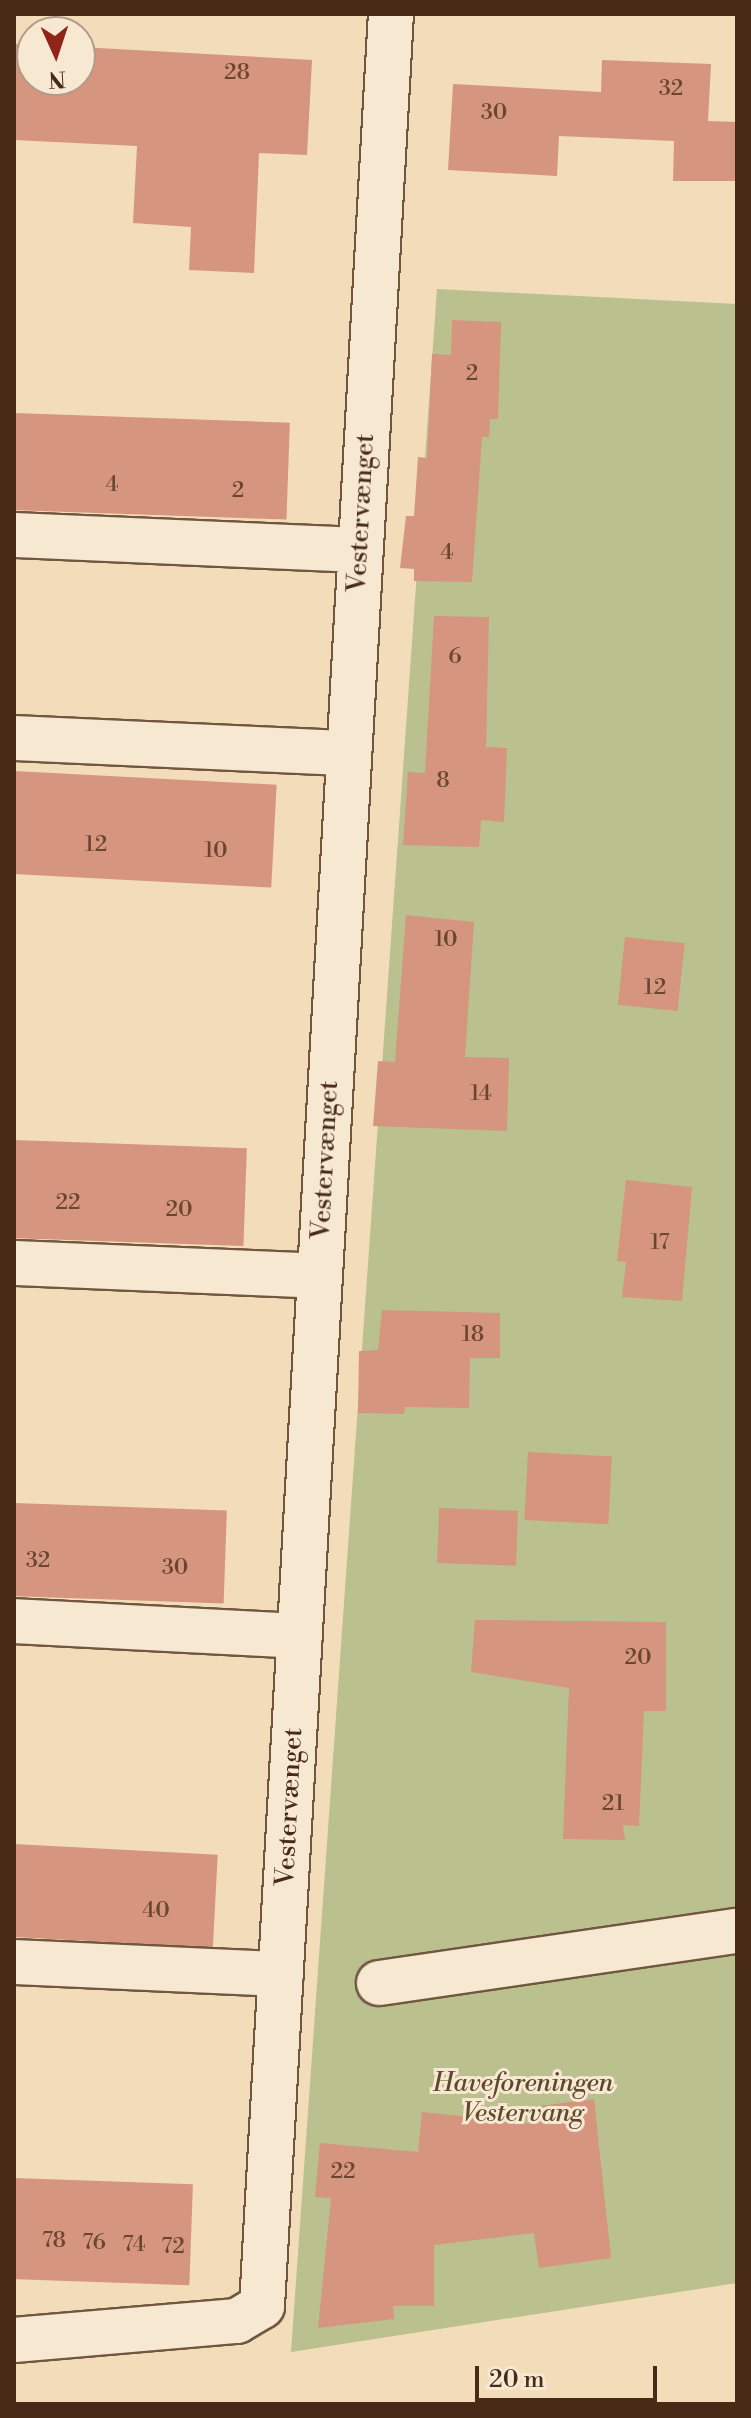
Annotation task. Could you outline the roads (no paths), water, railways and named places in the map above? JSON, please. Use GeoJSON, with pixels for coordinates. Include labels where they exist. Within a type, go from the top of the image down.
{"type":"FeatureCollection","features":[{"type":"Feature","properties":{"kind":"street","name":"Vestervænget"},"geometry":{"type":"LineString","coordinates":[[14,2340],[237,2321],[262,2306],[391,14]]}},
{"type":"Feature","properties":{"kind":"street"},"geometry":{"type":"LineString","coordinates":[[14,535],[360,550]]}},
{"type":"Feature","properties":{"kind":"street"},"geometry":{"type":"LineString","coordinates":[[14,738],[349,753]]}},
{"type":"Feature","properties":{"kind":"street"},"geometry":{"type":"LineString","coordinates":[[14,1263],[320,1276]]}},
{"type":"Feature","properties":{"kind":"street"},"geometry":{"type":"LineString","coordinates":[[14,1621],[300,1636]]}},
{"type":"Feature","properties":{"kind":"street"},"geometry":{"type":"LineString","coordinates":[[379,1983],[737,1931]]}},
{"type":"Feature","properties":{"kind":"street"},"geometry":{"type":"LineString","coordinates":[[14,1962],[281,1974]]}},
{"type":"Feature","properties":{"kind":"park label","name":"Haveforeningen Vestervang"},"geometry":{"type":"Point","coordinates":[523,2099]}}]}
